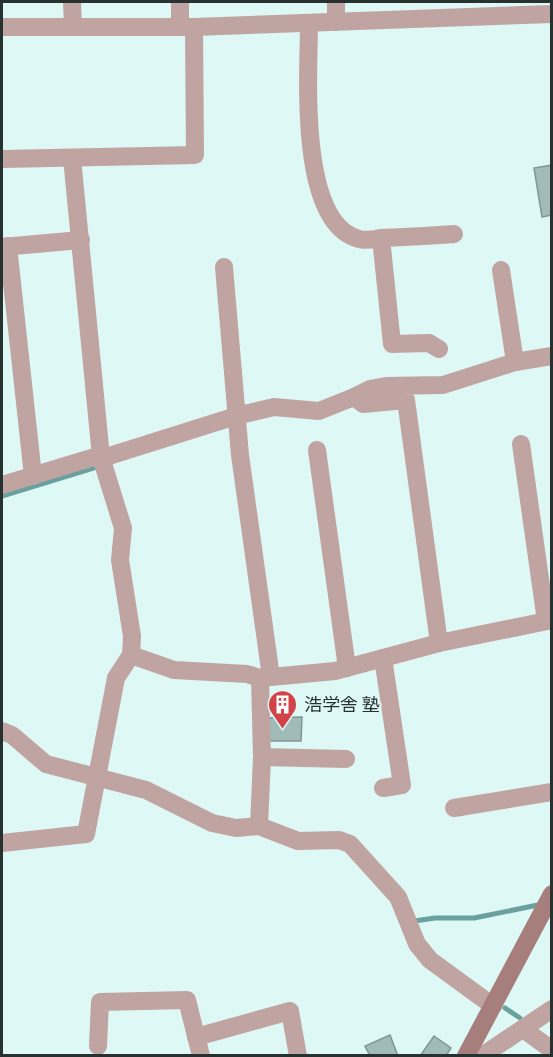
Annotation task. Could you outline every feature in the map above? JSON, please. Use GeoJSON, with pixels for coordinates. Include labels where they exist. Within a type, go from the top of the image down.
{"type":"FeatureCollection","features":[{"type":"Feature","properties":{"kind":"street"},"geometry":{"type":"LineString","coordinates":[[72,2],[73,27]]}},
{"type":"Feature","properties":{"kind":"street"},"geometry":{"type":"LineString","coordinates":[[2,159],[195,154],[187,27],[180,2]]}},
{"type":"Feature","properties":{"kind":"street"},"geometry":{"type":"LineString","coordinates":[[336,2],[336,22]]}},
{"type":"Feature","properties":{"kind":"street"},"geometry":{"type":"LineString","coordinates":[[2,27],[187,27],[336,22],[420,10],[552,14]]}},
{"type":"Feature","properties":{"kind":"street"},"geometry":{"type":"LineString","coordinates":[[309,23],[309,144],[314,175],[327,208],[342,229],[359,239],[454,234]]}},
{"type":"Feature","properties":{"kind":"street"},"geometry":{"type":"LineString","coordinates":[[2,843],[86,834],[116,678],[131,655],[132,636],[120,560],[123,528],[102,461],[72,158]]}},
{"type":"Feature","properties":{"kind":"street"},"geometry":{"type":"LineString","coordinates":[[381,238],[392,344],[429,343],[439,349]]}},
{"type":"Feature","properties":{"kind":"street"},"geometry":{"type":"LineString","coordinates":[[33,476],[5,247],[81,240]]}},
{"type":"Feature","properties":{"kind":"street"},"geometry":{"type":"LineString","coordinates":[[224,267],[236,419],[265,677],[259,826]]}},
{"type":"Feature","properties":{"kind":"street"},"geometry":{"type":"LineString","coordinates":[[501,270],[515,362]]}},
{"type":"Feature","properties":{"kind":"street"},"geometry":{"type":"LineString","coordinates":[[357,400],[370,389],[386,386],[442,385],[515,362],[552,356]]}},
{"type":"Feature","properties":{"kind":"street"},"geometry":{"type":"LineString","coordinates":[[2,485],[102,461],[274,407],[319,411],[357,400],[406,400],[439,643]]}},
{"type":"Feature","properties":{"kind":"street"},"geometry":{"type":"LineString","coordinates":[[131,655],[174,670],[265,677],[347,668],[439,643],[549,620],[521,444]]}},
{"type":"Feature","properties":{"kind":"street"},"geometry":{"type":"LineString","coordinates":[[317,450],[347,668]]}},
{"type":"Feature","properties":{"kind":"street"},"geometry":{"type":"LineString","coordinates":[[383,658],[402,785],[383,788]]}},
{"type":"Feature","properties":{"kind":"street"},"geometry":{"type":"LineString","coordinates":[[2,731],[12,735],[46,764],[146,790],[212,824],[236,828],[259,826],[298,841],[339,840],[350,844],[398,897],[417,944],[430,960],[493,1006]]}},
{"type":"Feature","properties":{"kind":"street"},"geometry":{"type":"LineString","coordinates":[[262,757],[346,759]]}},
{"type":"Feature","properties":{"kind":"street"},"geometry":{"type":"LineString","coordinates":[[454,808],[552,792]]}},
{"type":"Feature","properties":{"kind":"street"},"geometry":{"type":"LineString","coordinates":[[466,1056],[552,894]]}},
{"type":"Feature","properties":{"kind":"street"},"geometry":{"type":"LineString","coordinates":[[98,1046],[100,1002],[187,1000],[201,1056]]}},
{"type":"Feature","properties":{"kind":"street"},"geometry":{"type":"LineString","coordinates":[[483,1056],[552,1009]]}},
{"type":"Feature","properties":{"kind":"street"},"geometry":{"type":"LineString","coordinates":[[196,1037],[290,1011],[298,1056]]}},
{"type":"Feature","properties":{"kind":"street"},"geometry":{"type":"LineString","coordinates":[[523,1029],[552,1050]]}},
{"type":"Feature","properties":{"kind":"building"},"geometry":{"type":"Polygon","coordinates":[[[552,165],[552,215],[542,217],[534,168],[552,165]]]}},
{"type":"Feature","properties":{"kind":"building","name":"浩学舎 塾"},"geometry":{"type":"Polygon","coordinates":[[[302,717],[301,741],[265,741],[265,718],[302,717]]]}},
{"type":"Feature","properties":{"kind":"building"},"geometry":{"type":"Polygon","coordinates":[[[390,1035],[398,1056],[370,1056],[365,1046],[390,1035]]]}},
{"type":"Feature","properties":{"kind":"building"},"geometry":{"type":"Polygon","coordinates":[[[434,1036],[451,1048],[446,1056],[420,1056],[434,1036]]]}},
{"type":"Feature","properties":{"kind":"waterway"},"geometry":{"type":"LineString","coordinates":[[2,496],[100,466]]}},
{"type":"Feature","properties":{"kind":"waterway"},"geometry":{"type":"LineString","coordinates":[[414,921],[435,918],[474,918],[538,905]]}},
{"type":"Feature","properties":{"kind":"waterway"},"geometry":{"type":"LineString","coordinates":[[505,1008],[520,1018]]}},
{"type":"Feature","properties":{"kind":"place","name":"浩学舎 塾"},"geometry":{"type":"Point","coordinates":[283,730]}}]}
